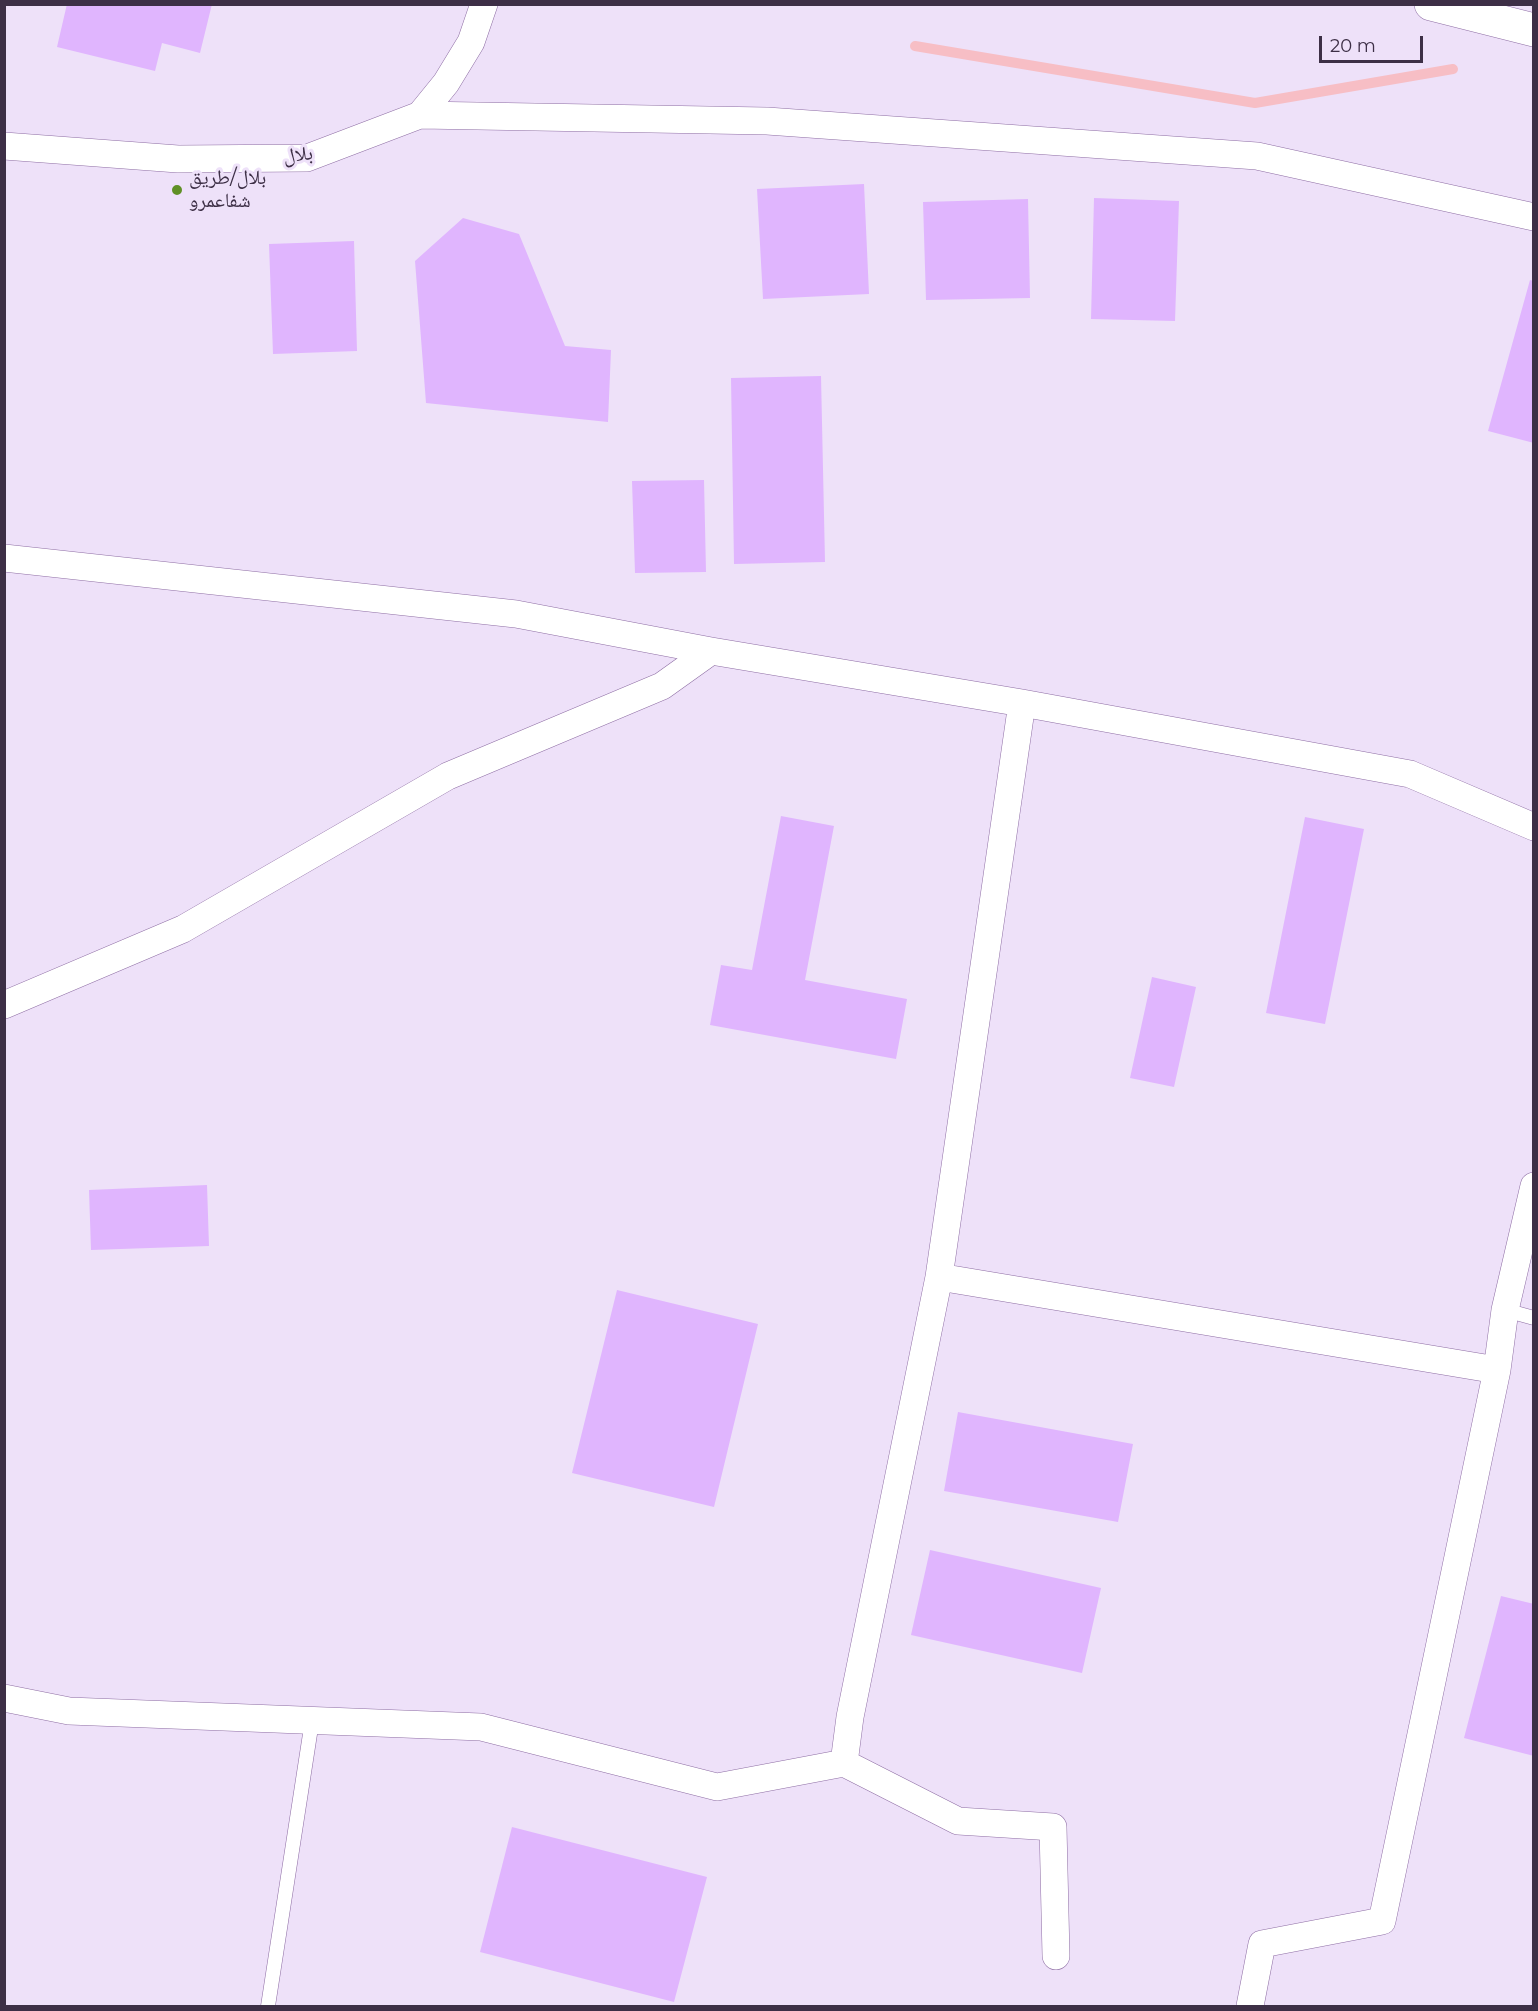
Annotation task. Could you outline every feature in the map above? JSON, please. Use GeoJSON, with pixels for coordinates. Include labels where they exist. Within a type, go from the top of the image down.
{"type":"FeatureCollection","features":[{"type":"Feature","properties":{"kind":"main road"},"geometry":{"type":"LineString","coordinates":[[1431,4],[1533,30]]}},
{"type":"Feature","properties":{"kind":"street"},"geometry":{"type":"LineString","coordinates":[[420,115],[446,83],[471,42],[484,4]]}},
{"type":"Feature","properties":{"kind":"street"},"geometry":{"type":"LineString","coordinates":[[420,115],[767,121],[1257,156],[1533,217]]}},
{"type":"Feature","properties":{"kind":"street","name":"بلال"},"geometry":{"type":"LineString","coordinates":[[4,146],[178,159],[307,158],[420,115]]}},
{"type":"Feature","properties":{"kind":"street"},"geometry":{"type":"LineString","coordinates":[[4,558],[516,614],[711,651],[1022,703],[1410,774],[1533,828]]}},
{"type":"Feature","properties":{"kind":"street"},"geometry":{"type":"LineString","coordinates":[[4,1005],[183,929],[448,776],[662,686],[711,651]]}},
{"type":"Feature","properties":{"kind":"street"},"geometry":{"type":"LineString","coordinates":[[844,1763],[852,1706],[939,1277],[1022,703]]}},
{"type":"Feature","properties":{"kind":"street"},"geometry":{"type":"LineString","coordinates":[[1250,2007],[1262,1944],[1383,1921],[1497,1370],[1505,1310],[1533,1186]]}},
{"type":"Feature","properties":{"kind":"street"},"geometry":{"type":"LineString","coordinates":[[939,1277],[1497,1370]]}},
{"type":"Feature","properties":{"kind":"street"},"geometry":{"type":"LineString","coordinates":[[4,1698],[69,1711],[481,1727],[717,1787],[844,1763],[958,1821],[1053,1827],[1056,1956]]}},
{"type":"Feature","properties":{"kind":"lane"},"geometry":{"type":"LineString","coordinates":[[1505,1310],[1533,1318]]}},
{"type":"Feature","properties":{"kind":"lane"},"geometry":{"type":"LineString","coordinates":[[268,2007],[312,1721]]}},
{"type":"Feature","properties":{"kind":"building"},"geometry":{"type":"Polygon","coordinates":[[[67,4],[212,4],[200,53],[162,43],[155,71],[57,47],[67,4]]]}},
{"type":"Feature","properties":{"kind":"building"},"geometry":{"type":"Polygon","coordinates":[[[864,184],[869,294],[763,299],[757,189],[864,184]]]}},
{"type":"Feature","properties":{"kind":"building"},"geometry":{"type":"Polygon","coordinates":[[[1094,198],[1179,201],[1175,321],[1091,319],[1094,198]]]}},
{"type":"Feature","properties":{"kind":"building"},"geometry":{"type":"Polygon","coordinates":[[[1028,199],[1030,298],[926,300],[923,202],[1028,199]]]}},
{"type":"Feature","properties":{"kind":"building"},"geometry":{"type":"Polygon","coordinates":[[[463,218],[519,234],[565,346],[611,350],[608,422],[426,403],[415,261],[463,218]]]}},
{"type":"Feature","properties":{"kind":"building"},"geometry":{"type":"Polygon","coordinates":[[[354,241],[357,351],[273,354],[269,244],[354,241]]]}},
{"type":"Feature","properties":{"kind":"building"},"geometry":{"type":"Polygon","coordinates":[[[1530,280],[1534,281],[1534,443],[1488,431],[1530,280]]]}},
{"type":"Feature","properties":{"kind":"building"},"geometry":{"type":"Polygon","coordinates":[[[821,376],[825,562],[734,564],[731,378],[821,376]]]}},
{"type":"Feature","properties":{"kind":"building"},"geometry":{"type":"Polygon","coordinates":[[[704,480],[706,572],[635,573],[632,481],[704,480]]]}},
{"type":"Feature","properties":{"kind":"building"},"geometry":{"type":"Polygon","coordinates":[[[781,816],[834,826],[805,980],[907,999],[896,1059],[710,1025],[721,965],[752,970],[781,816]]]}},
{"type":"Feature","properties":{"kind":"building"},"geometry":{"type":"Polygon","coordinates":[[[1305,817],[1364,829],[1325,1024],[1266,1013],[1305,817]]]}},
{"type":"Feature","properties":{"kind":"building"},"geometry":{"type":"Polygon","coordinates":[[[1152,977],[1196,987],[1174,1087],[1130,1078],[1152,977]]]}},
{"type":"Feature","properties":{"kind":"building"},"geometry":{"type":"Polygon","coordinates":[[[207,1185],[209,1246],[91,1250],[89,1190],[207,1185]]]}},
{"type":"Feature","properties":{"kind":"building"},"geometry":{"type":"Polygon","coordinates":[[[617,1290],[758,1324],[714,1507],[572,1473],[617,1290]]]}},
{"type":"Feature","properties":{"kind":"building"},"geometry":{"type":"Polygon","coordinates":[[[958,1412],[1133,1444],[1118,1522],[944,1491],[958,1412]]]}},
{"type":"Feature","properties":{"kind":"building"},"geometry":{"type":"Polygon","coordinates":[[[930,1550],[1101,1588],[1082,1673],[911,1635],[930,1550]]]}},
{"type":"Feature","properties":{"kind":"building"},"geometry":{"type":"Polygon","coordinates":[[[1501,1596],[1534,1604],[1534,1756],[1464,1738],[1501,1596]]]}},
{"type":"Feature","properties":{"kind":"building"},"geometry":{"type":"Polygon","coordinates":[[[512,1827],[707,1877],[674,2002],[480,1952],[512,1827]]]}},
{"type":"Feature","properties":{"kind":"waterway"},"geometry":{"type":"LineString","coordinates":[[915,46],[1255,103],[1453,69]]}},
{"type":"Feature","properties":{"kind":"place","name":"بلال/طريق شفاعمرو"},"geometry":{"type":"Point","coordinates":[177,190]}}]}
